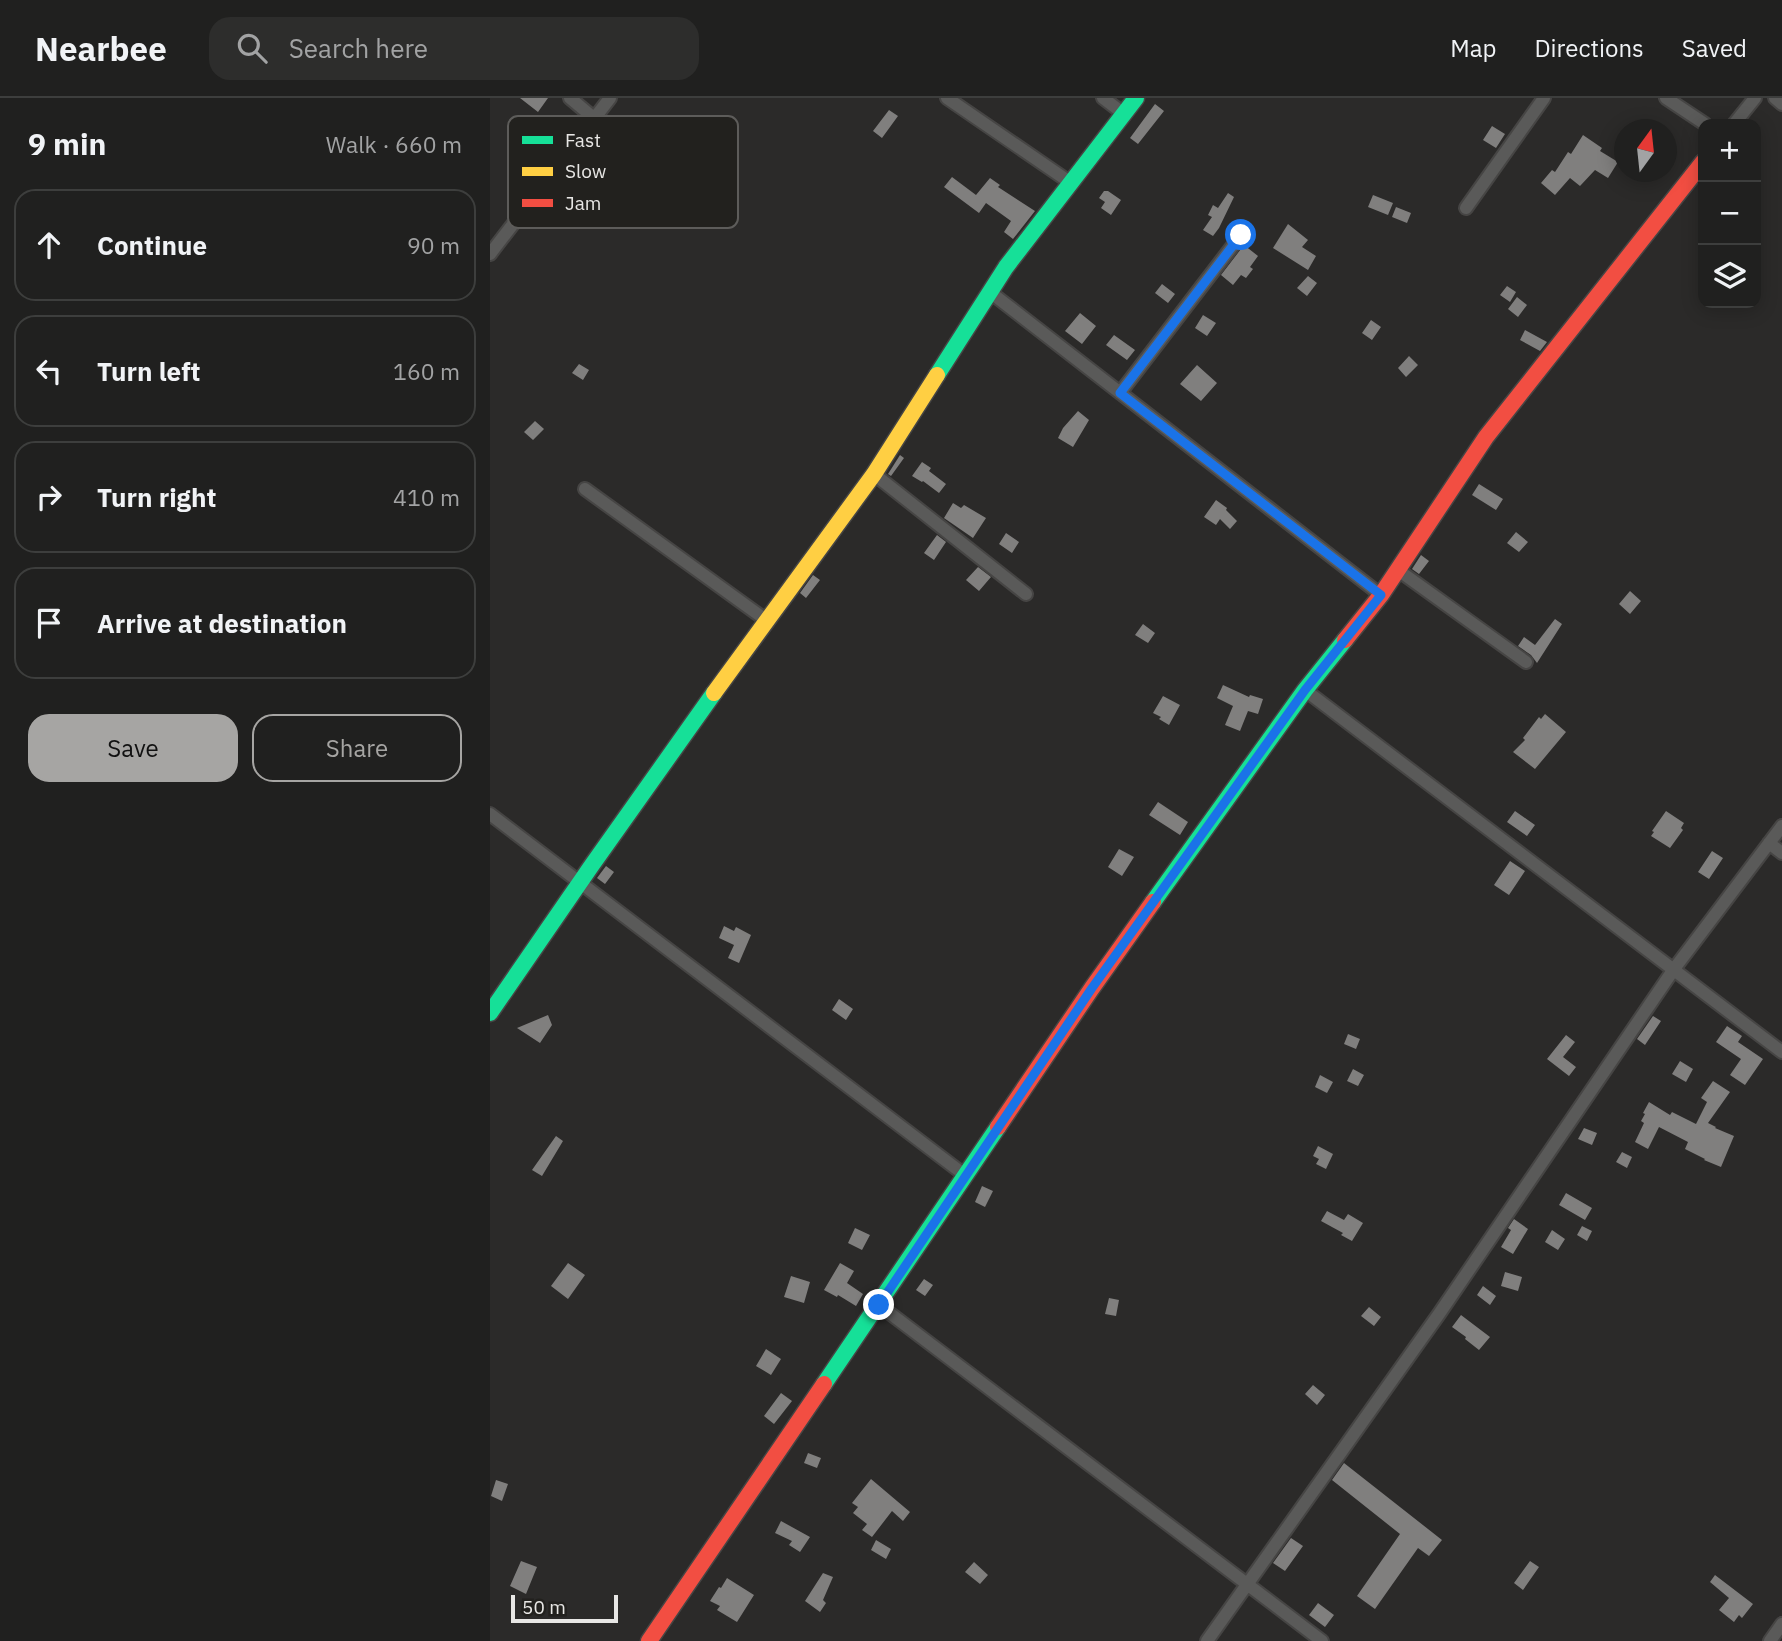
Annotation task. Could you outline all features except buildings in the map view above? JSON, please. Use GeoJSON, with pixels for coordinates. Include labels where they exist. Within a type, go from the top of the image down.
{"type":"FeatureCollection","features":[{"type":"Feature","properties":{"kind":"street"},"geometry":{"type":"LineString","coordinates":[[570,98],[591,116]]}},
{"type":"Feature","properties":{"kind":"street"},"geometry":{"type":"LineString","coordinates":[[597,116],[610,98]]}},
{"type":"Feature","properties":{"kind":"street"},"geometry":{"type":"LineString","coordinates":[[947,98],[1071,183]]}},
{"type":"Feature","properties":{"kind":"street"},"geometry":{"type":"LineString","coordinates":[[1103,98],[1124,114]]}},
{"type":"Feature","properties":{"kind":"street"},"geometry":{"type":"LineString","coordinates":[[490,1013],[580,881],[874,474],[1006,267],[1136,98]]}},
{"type":"Feature","properties":{"kind":"street"},"geometry":{"type":"LineString","coordinates":[[1466,208],[1544,98]]}},
{"type":"Feature","properties":{"kind":"street"},"geometry":{"type":"LineString","coordinates":[[1666,98],[1698,119]]}},
{"type":"Feature","properties":{"kind":"street"},"geometry":{"type":"LineString","coordinates":[[1738,119],[1755,98]]}},
{"type":"Feature","properties":{"kind":"street"},"geometry":{"type":"LineString","coordinates":[[1774,98],[1782,104]]}},
{"type":"Feature","properties":{"kind":"street"},"geometry":{"type":"LineString","coordinates":[[649,1641],[1092,988],[1305,690],[1381,595],[1486,438],[1698,168]]}},
{"type":"Feature","properties":{"kind":"street"},"geometry":{"type":"LineString","coordinates":[[490,254],[510,228]]}},
{"type":"Feature","properties":{"kind":"street"},"geometry":{"type":"LineString","coordinates":[[1120,393],[1241,235]]}},
{"type":"Feature","properties":{"kind":"street"},"geometry":{"type":"LineString","coordinates":[[990,292],[1381,595]]}},
{"type":"Feature","properties":{"kind":"street"},"geometry":{"type":"LineString","coordinates":[[874,474],[1026,594]]}},
{"type":"Feature","properties":{"kind":"street"},"geometry":{"type":"LineString","coordinates":[[584,489],[766,620]]}},
{"type":"Feature","properties":{"kind":"street"},"geometry":{"type":"LineString","coordinates":[[1398,570],[1526,662]]}},
{"type":"Feature","properties":{"kind":"street"},"geometry":{"type":"LineString","coordinates":[[1305,690],[1782,1052]]}},
{"type":"Feature","properties":{"kind":"street"},"geometry":{"type":"LineString","coordinates":[[490,814],[966,1176]]}},
{"type":"Feature","properties":{"kind":"street"},"geometry":{"type":"LineString","coordinates":[[1207,1641],[1439,1314],[1674,969],[1782,826]]}},
{"type":"Feature","properties":{"kind":"street"},"geometry":{"type":"LineString","coordinates":[[1769,843],[1782,853]]}},
{"type":"Feature","properties":{"kind":"street"},"geometry":{"type":"LineString","coordinates":[[879,1305],[1322,1641]]}},
{"type":"Feature","properties":{"kind":"street"},"geometry":{"type":"LineString","coordinates":[[1770,1641],[1782,1624]]}},
{"type":"Feature","properties":{"kind":"traffic: fast"},"geometry":{"type":"LineString","coordinates":[[937,375],[1006,267],[1136,98]]}},
{"type":"Feature","properties":{"kind":"traffic: fast"},"geometry":{"type":"LineString","coordinates":[[1153,902],[1305,690],[1345,640]]}},
{"type":"Feature","properties":{"kind":"traffic: fast"},"geometry":{"type":"LineString","coordinates":[[490,1013],[714,693]]}},
{"type":"Feature","properties":{"kind":"traffic: fast"},"geometry":{"type":"LineString","coordinates":[[824,1384],[998,1127]]}},
{"type":"Feature","properties":{"kind":"traffic: slow"},"geometry":{"type":"LineString","coordinates":[[714,693],[874,474],[937,375]]}},
{"type":"Feature","properties":{"kind":"traffic: jam"},"geometry":{"type":"LineString","coordinates":[[1345,640],[1381,595],[1486,437],[1698,168]]}},
{"type":"Feature","properties":{"kind":"traffic: jam"},"geometry":{"type":"LineString","coordinates":[[998,1127],[1153,902]]}},
{"type":"Feature","properties":{"kind":"traffic: jam"},"geometry":{"type":"LineString","coordinates":[[649,1641],[824,1384]]}},
{"type":"Feature","properties":{"kind":"route"},"geometry":{"type":"LineString","coordinates":[[879,1305],[1092,988],[1305,690],[1381,595],[1120,393],[1241,235]]}}]}
